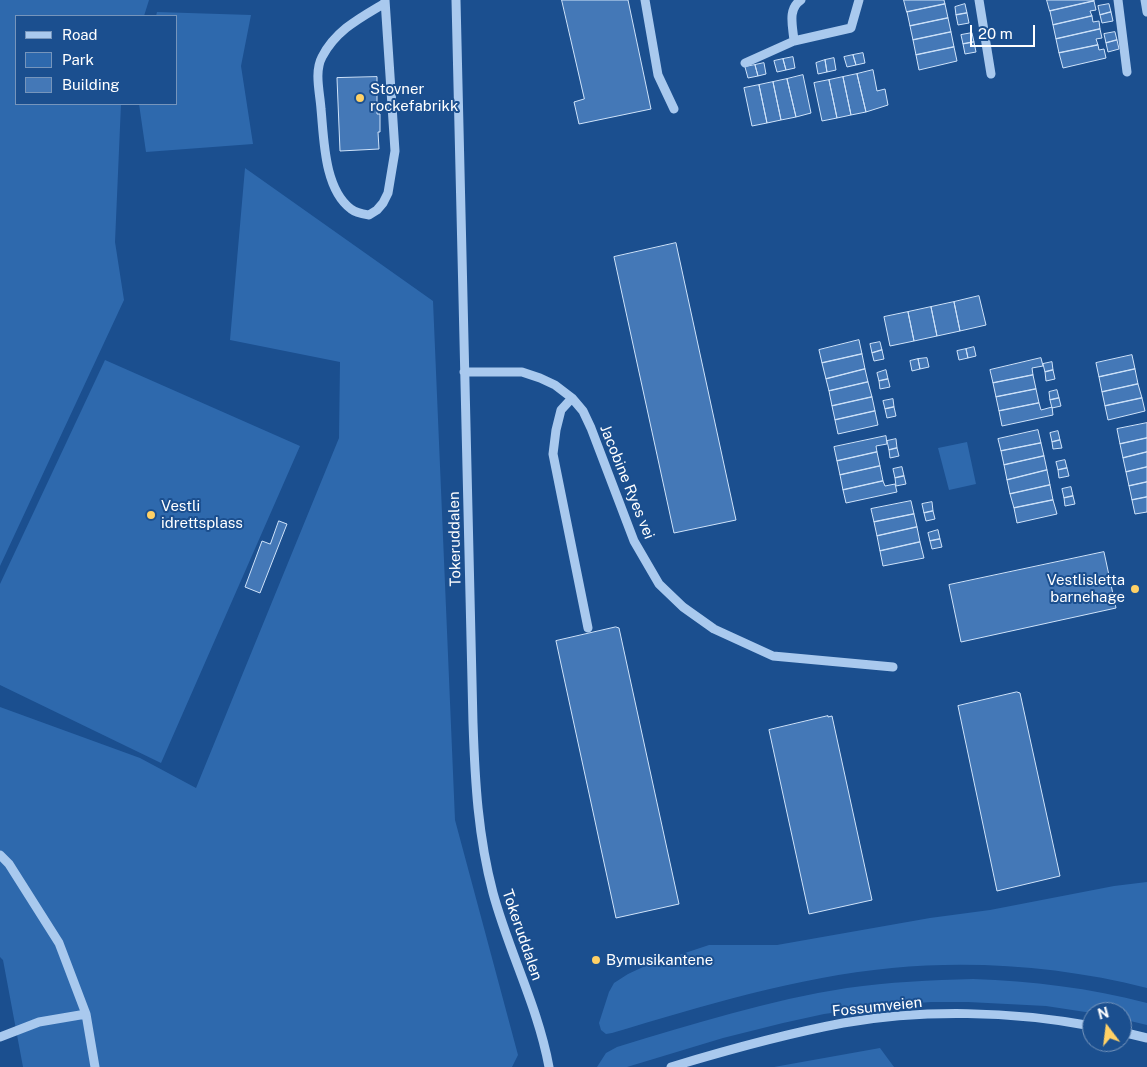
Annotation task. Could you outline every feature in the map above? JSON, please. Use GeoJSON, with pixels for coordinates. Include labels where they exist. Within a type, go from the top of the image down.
{"type":"FeatureCollection","features":[{"type":"Feature","properties":{"kind":"street","name":"Tokeruddalen"},"geometry":{"type":"LineString","coordinates":[[456,0],[473,723],[478,823],[493,893],[535,1014],[549,1067]]}},
{"type":"Feature","properties":{"kind":"street"},"geometry":{"type":"LineString","coordinates":[[645,0],[658,75],[674,109]]}},
{"type":"Feature","properties":{"kind":"street"},"geometry":{"type":"LineString","coordinates":[[794,41],[791,13],[798,1],[801,0]]}},
{"type":"Feature","properties":{"kind":"street"},"geometry":{"type":"LineString","coordinates":[[745,63],[794,41],[851,28],[859,0]]}},
{"type":"Feature","properties":{"kind":"street"},"geometry":{"type":"LineString","coordinates":[[979,0],[992,74]]}},
{"type":"Feature","properties":{"kind":"street"},"geometry":{"type":"LineString","coordinates":[[1118,0],[1127,72]]}},
{"type":"Feature","properties":{"kind":"street"},"geometry":{"type":"LineString","coordinates":[[1145,0],[1147,12]]}},
{"type":"Feature","properties":{"kind":"street"},"geometry":{"type":"LineString","coordinates":[[385,2],[395,152],[388,192],[383,203],[369,215],[351,209],[341,199],[333,184],[325,151],[318,75],[321,59],[332,41],[346,26],[385,2]]}},
{"type":"Feature","properties":{"kind":"street","name":"Jacobine Ryes vei"},"geometry":{"type":"LineString","coordinates":[[464,372],[522,372],[556,385],[572,398],[591,428],[634,541],[659,584],[683,607],[714,629],[773,656],[798,660],[894,667]]}},
{"type":"Feature","properties":{"kind":"street"},"geometry":{"type":"LineString","coordinates":[[572,398],[561,410],[556,430],[554,454],[588,628]]}},
{"type":"Feature","properties":{"kind":"street"},"geometry":{"type":"LineString","coordinates":[[0,855],[8,864],[59,943],[86,1014],[96,1067]]}},
{"type":"Feature","properties":{"kind":"street"},"geometry":{"type":"LineString","coordinates":[[0,1037],[39,1022],[86,1014]]}},
{"type":"Feature","properties":{"kind":"street","name":"Fossumveien"},"geometry":{"type":"LineString","coordinates":[[670,1067],[796,1033],[844,1023],[892,1017],[943,1014],[990,1015],[1082,1025]]}},
{"type":"Feature","properties":{"kind":"street"},"geometry":{"type":"LineString","coordinates":[[1132,1034],[1147,1038]]}},
{"type":"Feature","properties":{"kind":"green space"},"geometry":{"type":"Polygon","coordinates":[[[0,0],[149,0],[144,15],[15,15],[15,105],[121,105],[115,242],[124,300],[0,566],[0,0]]]}},
{"type":"Feature","properties":{"kind":"green space"},"geometry":{"type":"Polygon","coordinates":[[[157,12],[251,15],[241,66],[253,144],[146,152],[139,105],[178,105],[178,15],[156,15],[157,12]]]}},
{"type":"Feature","properties":{"kind":"green space"},"geometry":{"type":"Polygon","coordinates":[[[245,168],[433,301],[455,820],[518,1055],[512,1067],[23,1067],[3,960],[0,957],[0,707],[140,758],[196,788],[339,438],[340,362],[230,340],[245,168]]]}},
{"type":"Feature","properties":{"kind":"green space","name":"Vestli idrettsplass"},"geometry":{"type":"Polygon","coordinates":[[[105,360],[300,446],[161,763],[0,685],[0,584],[105,360]]]}},
{"type":"Feature","properties":{"kind":"green space"},"geometry":{"type":"Polygon","coordinates":[[[967,442],[976,484],[949,490],[938,448],[967,442]]]}},
{"type":"Feature","properties":{"kind":"green space"},"geometry":{"type":"Polygon","coordinates":[[[1147,882],[1147,988],[1084,975],[1020,967],[956,965],[892,968],[856,972],[785,985],[612,1033],[606,1034],[601,1030],[599,1023],[609,992],[614,983],[643,967],[709,945],[777,945],[930,918],[990,910],[1114,886],[1147,882]]]}},
{"type":"Feature","properties":{"kind":"green space"},"geometry":{"type":"Polygon","coordinates":[[[973,979],[1017,981],[1104,993],[1147,1003],[1147,1025],[1132,1021],[1132,1002],[1082,1002],[1082,1011],[1046,1006],[968,1002],[891,1005],[824,1014],[783,1023],[723,1038],[627,1067],[597,1067],[606,1053],[617,1047],[731,1013],[847,988],[973,979]]]}},
{"type":"Feature","properties":{"kind":"green space"},"geometry":{"type":"Polygon","coordinates":[[[880,1048],[894,1067],[774,1067],[880,1048]]]}},
{"type":"Feature","properties":{"kind":"building"},"geometry":{"type":"Polygon","coordinates":[[[562,0],[628,0],[651,109],[579,124],[574,102],[584,99],[562,0]]]}},
{"type":"Feature","properties":{"kind":"building"},"geometry":{"type":"Polygon","coordinates":[[[904,0],[944,0],[945,4],[907,12],[904,0]]]}},
{"type":"Feature","properties":{"kind":"building"},"geometry":{"type":"Polygon","coordinates":[[[1047,0],[1094,0],[1094,1],[1050,11],[1047,0]]]}},
{"type":"Feature","properties":{"kind":"building"},"geometry":{"type":"Polygon","coordinates":[[[1094,1],[1096,10],[1090,11],[1092,16],[1053,25],[1050,11],[1094,1]]]}},
{"type":"Feature","properties":{"kind":"building"},"geometry":{"type":"Polygon","coordinates":[[[945,4],[948,18],[910,26],[907,12],[945,4]]]}},
{"type":"Feature","properties":{"kind":"building"},"geometry":{"type":"Polygon","coordinates":[[[965,4],[967,13],[956,15],[955,7],[965,4]]]}},
{"type":"Feature","properties":{"kind":"building"},"geometry":{"type":"Polygon","coordinates":[[[1109,4],[1111,12],[1100,15],[1098,6],[1109,4]]]}},
{"type":"Feature","properties":{"kind":"building"},"geometry":{"type":"Polygon","coordinates":[[[1111,12],[1113,21],[1102,23],[1100,15],[1111,12]]]}},
{"type":"Feature","properties":{"kind":"building"},"geometry":{"type":"Polygon","coordinates":[[[967,13],[969,23],[958,25],[956,15],[967,13]]]}},
{"type":"Feature","properties":{"kind":"building"},"geometry":{"type":"Polygon","coordinates":[[[1092,16],[1093,22],[1099,21],[1100,29],[1056,39],[1053,25],[1092,16]]]}},
{"type":"Feature","properties":{"kind":"building"},"geometry":{"type":"Polygon","coordinates":[[[948,18],[951,32],[913,40],[910,26],[948,18]]]}},
{"type":"Feature","properties":{"kind":"building"},"geometry":{"type":"Polygon","coordinates":[[[1100,29],[1102,38],[1096,39],[1098,45],[1059,53],[1056,39],[1100,29]]]}},
{"type":"Feature","properties":{"kind":"building"},"geometry":{"type":"Polygon","coordinates":[[[951,32],[954,47],[916,55],[913,40],[951,32]]]}},
{"type":"Feature","properties":{"kind":"building"},"geometry":{"type":"Polygon","coordinates":[[[1115,32],[1117,40],[1106,43],[1104,34],[1115,32]]]}},
{"type":"Feature","properties":{"kind":"building"},"geometry":{"type":"Polygon","coordinates":[[[972,33],[974,42],[963,44],[961,35],[972,33]]]}},
{"type":"Feature","properties":{"kind":"building"},"geometry":{"type":"Polygon","coordinates":[[[1117,40],[1119,49],[1108,52],[1106,43],[1117,40]]]}},
{"type":"Feature","properties":{"kind":"building"},"geometry":{"type":"Polygon","coordinates":[[[974,42],[976,52],[965,54],[963,44],[974,42]]]}},
{"type":"Feature","properties":{"kind":"building"},"geometry":{"type":"Polygon","coordinates":[[[1098,45],[1099,50],[1104,49],[1106,58],[1063,68],[1059,53],[1098,45]]]}},
{"type":"Feature","properties":{"kind":"building"},"geometry":{"type":"Polygon","coordinates":[[[954,47],[957,61],[919,70],[916,55],[954,47]]]}},
{"type":"Feature","properties":{"kind":"building"},"geometry":{"type":"Polygon","coordinates":[[[863,53],[865,63],[856,65],[853,55],[863,53]]]}},
{"type":"Feature","properties":{"kind":"building"},"geometry":{"type":"Polygon","coordinates":[[[853,55],[856,65],[847,67],[844,57],[853,55]]]}},
{"type":"Feature","properties":{"kind":"building"},"geometry":{"type":"Polygon","coordinates":[[[793,57],[795,68],[786,70],[783,59],[793,57]]]}},
{"type":"Feature","properties":{"kind":"building"},"geometry":{"type":"Polygon","coordinates":[[[834,58],[836,70],[827,72],[825,60],[834,58]]]}},
{"type":"Feature","properties":{"kind":"building"},"geometry":{"type":"Polygon","coordinates":[[[783,59],[786,70],[777,72],[774,61],[783,59]]]}},
{"type":"Feature","properties":{"kind":"building"},"geometry":{"type":"Polygon","coordinates":[[[825,60],[827,72],[818,74],[816,63],[825,60]]]}},
{"type":"Feature","properties":{"kind":"building"},"geometry":{"type":"Polygon","coordinates":[[[764,63],[766,74],[758,76],[755,65],[764,63]]]}},
{"type":"Feature","properties":{"kind":"building"},"geometry":{"type":"Polygon","coordinates":[[[755,65],[758,76],[748,78],[745,67],[755,65]]]}},
{"type":"Feature","properties":{"kind":"building"},"geometry":{"type":"Polygon","coordinates":[[[873,70],[877,91],[885,89],[888,105],[866,112],[857,74],[873,70]]]}},
{"type":"Feature","properties":{"kind":"building"},"geometry":{"type":"Polygon","coordinates":[[[857,74],[866,112],[851,115],[843,77],[857,74]]]}},
{"type":"Feature","properties":{"kind":"building"},"geometry":{"type":"Polygon","coordinates":[[[803,75],[811,113],[796,117],[787,79],[803,75]]]}},
{"type":"Feature","properties":{"kind":"building","name":"Stovner rockefabrikk"},"geometry":{"type":"Polygon","coordinates":[[[377,77],[377,114],[380,114],[379,149],[340,151],[337,78],[377,77]]]}},
{"type":"Feature","properties":{"kind":"building"},"geometry":{"type":"Polygon","coordinates":[[[843,77],[851,115],[837,118],[829,80],[843,77]]]}},
{"type":"Feature","properties":{"kind":"building"},"geometry":{"type":"Polygon","coordinates":[[[787,79],[796,117],[781,120],[773,82],[787,79]]]}},
{"type":"Feature","properties":{"kind":"building"},"geometry":{"type":"Polygon","coordinates":[[[829,80],[837,118],[822,121],[814,83],[829,80]]]}},
{"type":"Feature","properties":{"kind":"building"},"geometry":{"type":"Polygon","coordinates":[[[773,82],[781,120],[767,123],[759,85],[773,82]]]}},
{"type":"Feature","properties":{"kind":"building"},"geometry":{"type":"Polygon","coordinates":[[[759,85],[767,123],[752,126],[744,88],[759,85]]]}},
{"type":"Feature","properties":{"kind":"building"},"geometry":{"type":"Polygon","coordinates":[[[676,243],[736,520],[674,533],[614,257],[676,243]]]}},
{"type":"Feature","properties":{"kind":"building"},"geometry":{"type":"Polygon","coordinates":[[[979,296],[986,325],[960,331],[954,302],[979,296]]]}},
{"type":"Feature","properties":{"kind":"building"},"geometry":{"type":"Polygon","coordinates":[[[954,302],[960,331],[937,336],[931,307],[954,302]]]}},
{"type":"Feature","properties":{"kind":"building"},"geometry":{"type":"Polygon","coordinates":[[[931,307],[937,336],[914,341],[908,312],[931,307]]]}},
{"type":"Feature","properties":{"kind":"building"},"geometry":{"type":"Polygon","coordinates":[[[908,312],[914,341],[890,346],[884,317],[908,312]]]}},
{"type":"Feature","properties":{"kind":"building"},"geometry":{"type":"Polygon","coordinates":[[[859,340],[862,354],[822,363],[819,350],[859,340]]]}},
{"type":"Feature","properties":{"kind":"building"},"geometry":{"type":"Polygon","coordinates":[[[880,342],[882,350],[872,353],[870,344],[880,342]]]}},
{"type":"Feature","properties":{"kind":"building"},"geometry":{"type":"Polygon","coordinates":[[[974,347],[976,356],[968,358],[966,349],[974,347]]]}},
{"type":"Feature","properties":{"kind":"building"},"geometry":{"type":"Polygon","coordinates":[[[966,349],[968,358],[959,360],[957,351],[966,349]]]}},
{"type":"Feature","properties":{"kind":"building"},"geometry":{"type":"Polygon","coordinates":[[[882,350],[884,359],[874,361],[872,353],[882,350]]]}},
{"type":"Feature","properties":{"kind":"building"},"geometry":{"type":"Polygon","coordinates":[[[862,354],[865,369],[826,379],[822,363],[862,354]]]}},
{"type":"Feature","properties":{"kind":"building"},"geometry":{"type":"Polygon","coordinates":[[[1132,355],[1135,369],[1099,377],[1096,363],[1132,355]]]}},
{"type":"Feature","properties":{"kind":"building"},"geometry":{"type":"Polygon","coordinates":[[[927,358],[929,367],[920,369],[918,359],[927,358]]]}},
{"type":"Feature","properties":{"kind":"building"},"geometry":{"type":"Polygon","coordinates":[[[1041,358],[1043,366],[1032,368],[1033,375],[993,383],[990,370],[1041,358]]]}},
{"type":"Feature","properties":{"kind":"building"},"geometry":{"type":"Polygon","coordinates":[[[918,359],[920,369],[912,371],[910,361],[918,359]]]}},
{"type":"Feature","properties":{"kind":"building"},"geometry":{"type":"Polygon","coordinates":[[[1052,362],[1053,370],[1045,372],[1043,364],[1052,362]]]}},
{"type":"Feature","properties":{"kind":"building"},"geometry":{"type":"Polygon","coordinates":[[[865,369],[868,382],[829,391],[826,379],[865,369]]]}},
{"type":"Feature","properties":{"kind":"building"},"geometry":{"type":"Polygon","coordinates":[[[1135,369],[1138,384],[1102,392],[1099,377],[1135,369]]]}},
{"type":"Feature","properties":{"kind":"building"},"geometry":{"type":"Polygon","coordinates":[[[886,370],[888,379],[879,381],[877,373],[886,370]]]}},
{"type":"Feature","properties":{"kind":"building"},"geometry":{"type":"Polygon","coordinates":[[[1053,370],[1055,379],[1046,381],[1045,372],[1053,370]]]}},
{"type":"Feature","properties":{"kind":"building"},"geometry":{"type":"Polygon","coordinates":[[[1033,375],[1036,389],[996,397],[993,383],[1033,375]]]}},
{"type":"Feature","properties":{"kind":"building"},"geometry":{"type":"Polygon","coordinates":[[[888,379],[890,387],[880,389],[879,381],[888,379]]]}},
{"type":"Feature","properties":{"kind":"building"},"geometry":{"type":"Polygon","coordinates":[[[868,382],[872,397],[832,406],[829,391],[868,382]]]}},
{"type":"Feature","properties":{"kind":"building"},"geometry":{"type":"Polygon","coordinates":[[[1138,384],[1142,398],[1105,406],[1102,392],[1138,384]]]}},
{"type":"Feature","properties":{"kind":"building"},"geometry":{"type":"Polygon","coordinates":[[[1036,389],[1039,403],[999,411],[996,397],[1036,389]]]}},
{"type":"Feature","properties":{"kind":"building"},"geometry":{"type":"Polygon","coordinates":[[[1057,390],[1059,398],[1050,400],[1049,392],[1057,390]]]}},
{"type":"Feature","properties":{"kind":"building"},"geometry":{"type":"Polygon","coordinates":[[[872,397],[875,411],[835,420],[832,406],[872,397]]]}},
{"type":"Feature","properties":{"kind":"building"},"geometry":{"type":"Polygon","coordinates":[[[1059,398],[1061,406],[1052,408],[1050,400],[1059,398]]]}},
{"type":"Feature","properties":{"kind":"building"},"geometry":{"type":"Polygon","coordinates":[[[1142,398],[1145,411],[1108,420],[1105,406],[1142,398]]]}},
{"type":"Feature","properties":{"kind":"building"},"geometry":{"type":"Polygon","coordinates":[[[893,399],[894,407],[885,409],[883,401],[893,399]]]}},
{"type":"Feature","properties":{"kind":"building"},"geometry":{"type":"Polygon","coordinates":[[[1039,403],[1041,410],[1052,407],[1053,415],[1002,426],[999,411],[1039,403]]]}},
{"type":"Feature","properties":{"kind":"building"},"geometry":{"type":"Polygon","coordinates":[[[894,407],[896,416],[887,418],[885,409],[894,407]]]}},
{"type":"Feature","properties":{"kind":"building"},"geometry":{"type":"Polygon","coordinates":[[[875,411],[878,425],[838,434],[835,420],[875,411]]]}},
{"type":"Feature","properties":{"kind":"building"},"geometry":{"type":"Polygon","coordinates":[[[1147,423],[1147,438],[1120,444],[1117,429],[1147,423]]]}},
{"type":"Feature","properties":{"kind":"building"},"geometry":{"type":"Polygon","coordinates":[[[1038,430],[1041,443],[1001,451],[998,439],[1038,430]]]}},
{"type":"Feature","properties":{"kind":"building"},"geometry":{"type":"Polygon","coordinates":[[[1058,431],[1060,440],[1052,442],[1050,433],[1058,431]]]}},
{"type":"Feature","properties":{"kind":"building"},"geometry":{"type":"Polygon","coordinates":[[[886,436],[887,444],[876,446],[877,452],[837,461],[834,447],[886,436]]]}},
{"type":"Feature","properties":{"kind":"building"},"geometry":{"type":"Polygon","coordinates":[[[1147,438],[1147,452],[1123,458],[1120,444],[1147,438]]]}},
{"type":"Feature","properties":{"kind":"building"},"geometry":{"type":"Polygon","coordinates":[[[896,439],[897,448],[889,450],[887,441],[896,439]]]}},
{"type":"Feature","properties":{"kind":"building"},"geometry":{"type":"Polygon","coordinates":[[[1060,440],[1062,448],[1053,449],[1052,442],[1060,440]]]}},
{"type":"Feature","properties":{"kind":"building"},"geometry":{"type":"Polygon","coordinates":[[[1041,443],[1044,456],[1004,465],[1001,451],[1041,443]]]}},
{"type":"Feature","properties":{"kind":"building"},"geometry":{"type":"Polygon","coordinates":[[[897,448],[899,456],[890,458],[889,450],[897,448]]]}},
{"type":"Feature","properties":{"kind":"building"},"geometry":{"type":"Polygon","coordinates":[[[877,452],[880,466],[840,475],[837,461],[877,452]]]}},
{"type":"Feature","properties":{"kind":"building"},"geometry":{"type":"Polygon","coordinates":[[[1147,452],[1147,467],[1126,472],[1123,458],[1147,452]]]}},
{"type":"Feature","properties":{"kind":"building"},"geometry":{"type":"Polygon","coordinates":[[[1044,456],[1047,470],[1007,480],[1004,465],[1044,456]]]}},
{"type":"Feature","properties":{"kind":"building"},"geometry":{"type":"Polygon","coordinates":[[[1065,460],[1067,468],[1058,470],[1056,462],[1065,460]]]}},
{"type":"Feature","properties":{"kind":"building"},"geometry":{"type":"Polygon","coordinates":[[[880,466],[883,481],[843,490],[840,475],[880,466]]]}},
{"type":"Feature","properties":{"kind":"building"},"geometry":{"type":"Polygon","coordinates":[[[902,467],[904,476],[895,478],[893,469],[902,467]]]}},
{"type":"Feature","properties":{"kind":"building"},"geometry":{"type":"Polygon","coordinates":[[[1147,467],[1147,482],[1129,486],[1126,472],[1147,467]]]}},
{"type":"Feature","properties":{"kind":"building"},"geometry":{"type":"Polygon","coordinates":[[[1067,468],[1069,476],[1059,478],[1058,470],[1067,468]]]}},
{"type":"Feature","properties":{"kind":"building"},"geometry":{"type":"Polygon","coordinates":[[[1047,470],[1050,485],[1010,494],[1007,480],[1047,470]]]}},
{"type":"Feature","properties":{"kind":"building"},"geometry":{"type":"Polygon","coordinates":[[[904,476],[906,484],[896,486],[895,478],[904,476]]]}},
{"type":"Feature","properties":{"kind":"building"},"geometry":{"type":"Polygon","coordinates":[[[883,481],[885,486],[895,484],[897,492],[846,503],[843,490],[883,481]]]}},
{"type":"Feature","properties":{"kind":"building"},"geometry":{"type":"Polygon","coordinates":[[[1147,482],[1147,497],[1132,500],[1129,486],[1147,482]]]}},
{"type":"Feature","properties":{"kind":"building"},"geometry":{"type":"Polygon","coordinates":[[[1050,485],[1053,500],[1014,508],[1010,494],[1050,485]]]}},
{"type":"Feature","properties":{"kind":"building"},"geometry":{"type":"Polygon","coordinates":[[[1071,487],[1073,496],[1064,498],[1062,489],[1071,487]]]}},
{"type":"Feature","properties":{"kind":"building"},"geometry":{"type":"Polygon","coordinates":[[[1073,496],[1075,504],[1065,506],[1064,498],[1073,496]]]}},
{"type":"Feature","properties":{"kind":"building"},"geometry":{"type":"Polygon","coordinates":[[[1147,497],[1147,512],[1135,514],[1132,500],[1147,497]]]}},
{"type":"Feature","properties":{"kind":"building"},"geometry":{"type":"Polygon","coordinates":[[[1053,500],[1057,514],[1017,523],[1014,508],[1053,500]]]}},
{"type":"Feature","properties":{"kind":"building"},"geometry":{"type":"Polygon","coordinates":[[[911,501],[914,514],[874,522],[871,509],[911,501]]]}},
{"type":"Feature","properties":{"kind":"building"},"geometry":{"type":"Polygon","coordinates":[[[932,502],[933,511],[924,513],[922,504],[932,502]]]}},
{"type":"Feature","properties":{"kind":"building"},"geometry":{"type":"Polygon","coordinates":[[[933,511],[935,519],[926,521],[924,513],[933,511]]]}},
{"type":"Feature","properties":{"kind":"building"},"geometry":{"type":"Polygon","coordinates":[[[914,514],[917,527],[877,536],[874,522],[914,514]]]}},
{"type":"Feature","properties":{"kind":"building"},"geometry":{"type":"Polygon","coordinates":[[[279,521],[287,524],[260,593],[245,587],[262,541],[270,544],[279,521]]]}},
{"type":"Feature","properties":{"kind":"building"},"geometry":{"type":"Polygon","coordinates":[[[917,527],[920,542],[880,551],[877,536],[917,527]]]}},
{"type":"Feature","properties":{"kind":"building"},"geometry":{"type":"Polygon","coordinates":[[[938,530],[940,539],[930,541],[928,533],[938,530]]]}},
{"type":"Feature","properties":{"kind":"building"},"geometry":{"type":"Polygon","coordinates":[[[940,539],[942,547],[932,549],[930,541],[940,539]]]}},
{"type":"Feature","properties":{"kind":"building"},"geometry":{"type":"Polygon","coordinates":[[[920,542],[924,558],[883,566],[880,551],[920,542]]]}},
{"type":"Feature","properties":{"kind":"building"},"geometry":{"type":"Polygon","coordinates":[[[1104,552],[1116,608],[961,642],[949,585],[1104,552]]]}},
{"type":"Feature","properties":{"kind":"building"},"geometry":{"type":"Polygon","coordinates":[[[616,627],[619,628],[679,904],[616,918],[556,641],[616,627]]]}},
{"type":"Feature","properties":{"kind":"building"},"geometry":{"type":"Polygon","coordinates":[[[1017,692],[1020,693],[1060,876],[997,891],[958,706],[1017,692]]]}},
{"type":"Feature","properties":{"kind":"building"},"geometry":{"type":"Polygon","coordinates":[[[832,716],[872,900],[809,914],[769,730],[832,716]]]}},
{"type":"Feature","properties":{"kind":"place","name":"Stovner rockefabrikk"},"geometry":{"type":"Point","coordinates":[360,98]}},
{"type":"Feature","properties":{"kind":"place","name":"Vestli idrettsplass"},"geometry":{"type":"Point","coordinates":[151,515]}},
{"type":"Feature","properties":{"kind":"place","name":"Vestlisletta barnehage"},"geometry":{"type":"Point","coordinates":[1135,589]}},
{"type":"Feature","properties":{"kind":"place","name":"Bymusikantene"},"geometry":{"type":"Point","coordinates":[596,960]}}]}
